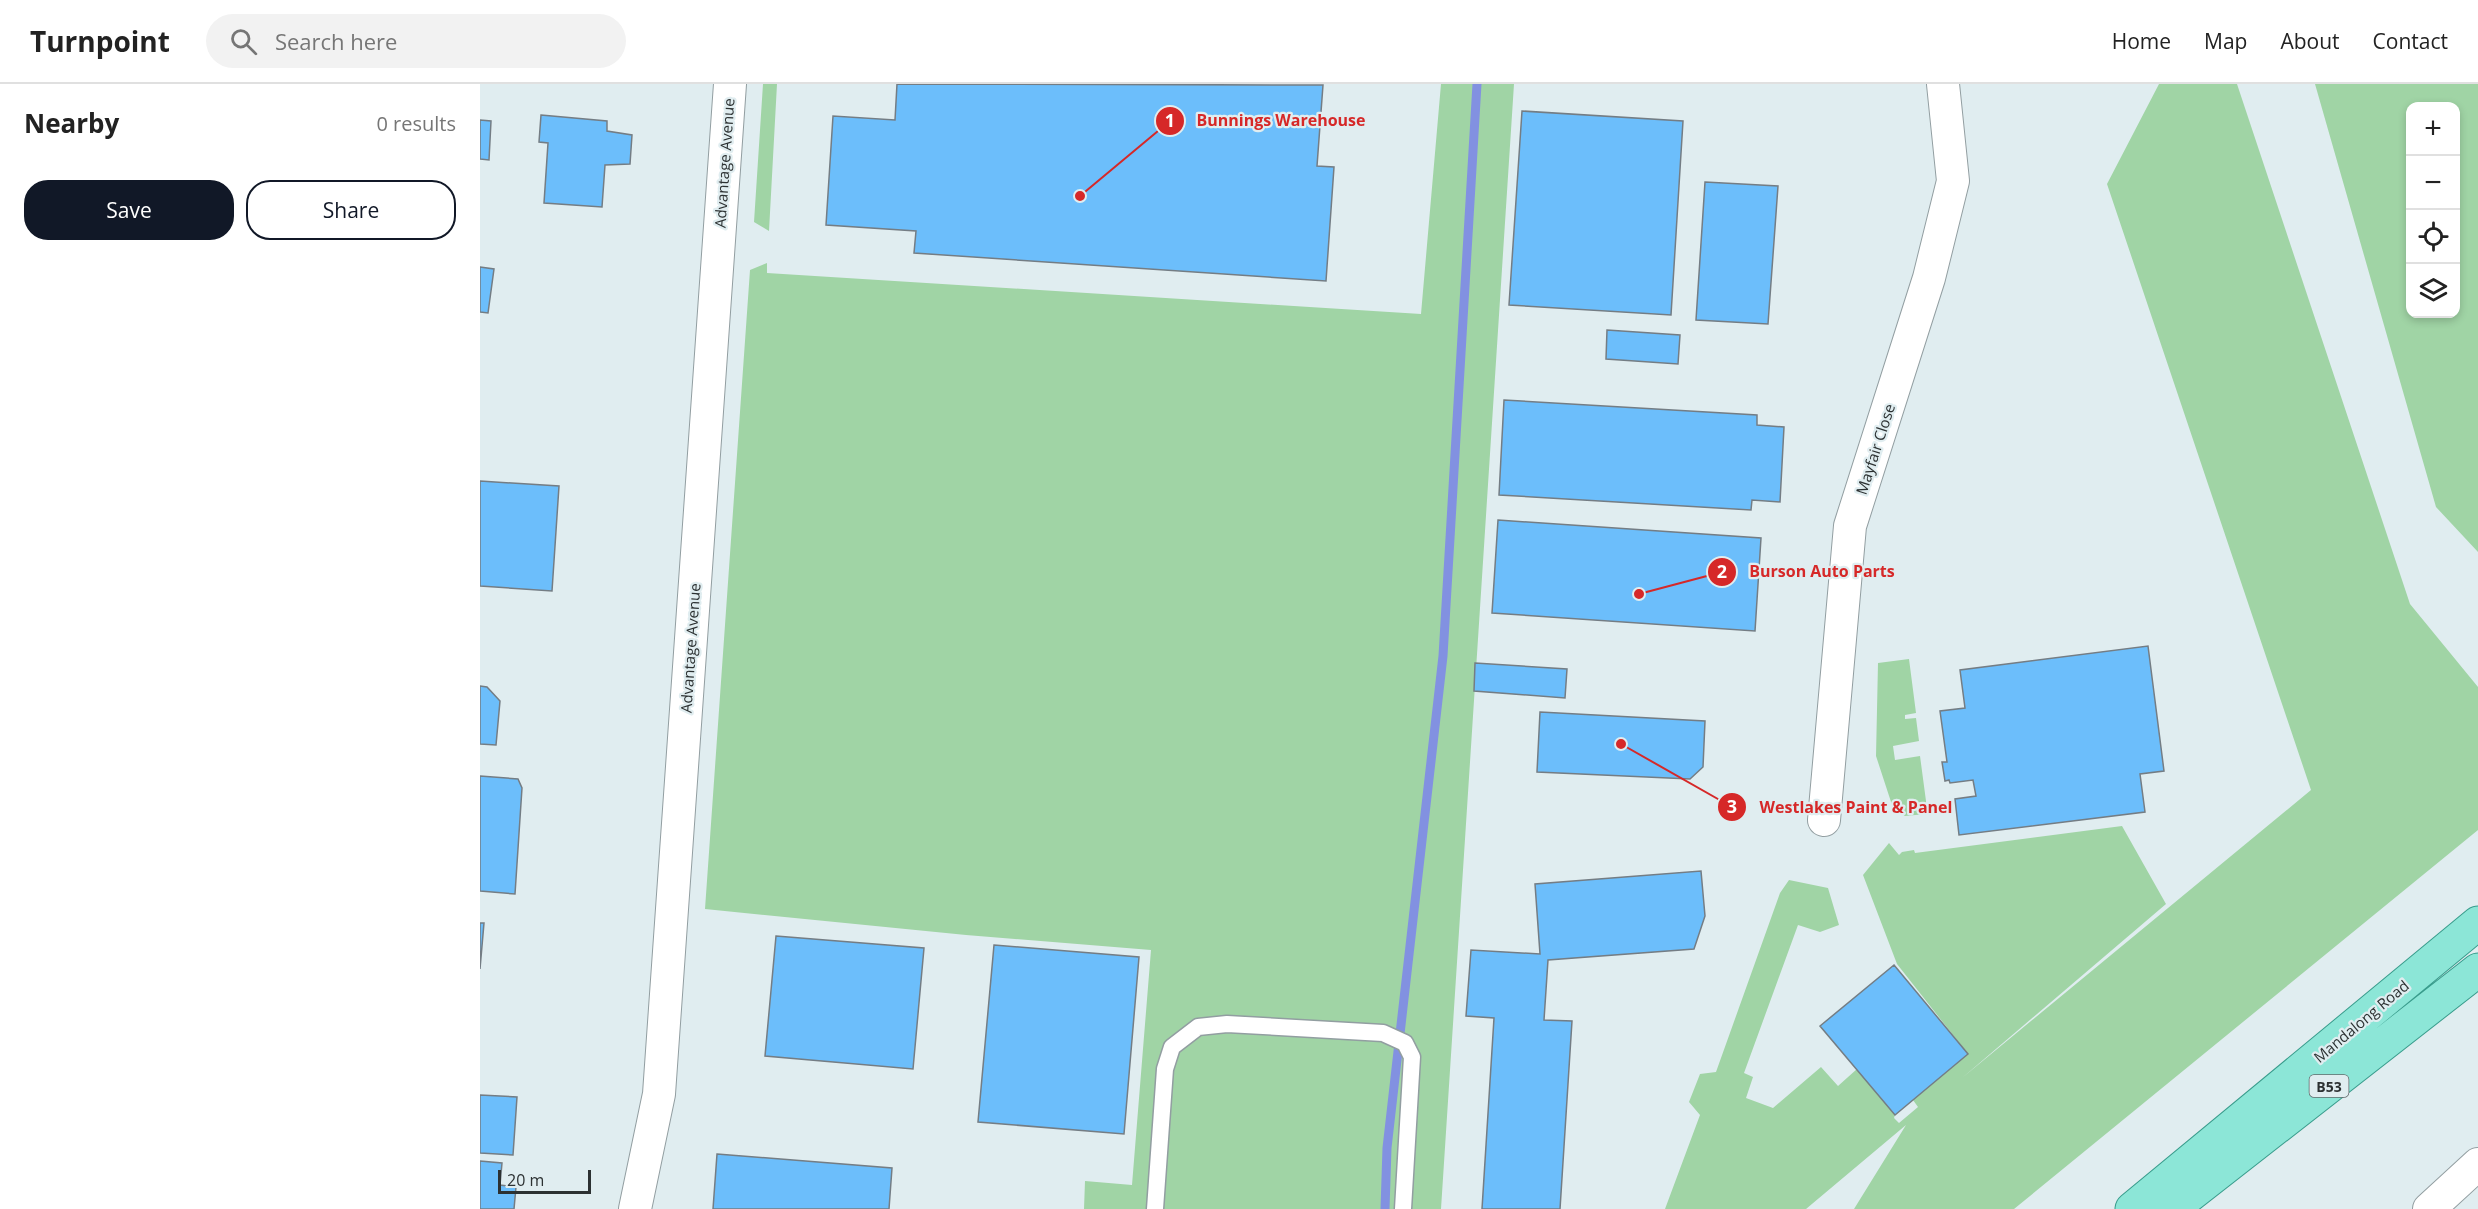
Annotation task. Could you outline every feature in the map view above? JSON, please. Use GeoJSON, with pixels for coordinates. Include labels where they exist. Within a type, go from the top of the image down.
{"type":"FeatureCollection","features":[{"type":"Feature","properties":{"kind":"main road","name":"Mandalong Road"},"geometry":{"type":"LineString","coordinates":[[2132,1209],[2478,923]]}},
{"type":"Feature","properties":{"kind":"main road","name":"Mandalong Road"},"geometry":{"type":"LineString","coordinates":[[2172,1209],[2478,970]]}},
{"type":"Feature","properties":{"kind":"street","name":"Advantage Avenue"},"geometry":{"type":"LineString","coordinates":[[635,1209],[659,1094],[730,84]]}},
{"type":"Feature","properties":{"kind":"street","name":"Mayfair Close"},"geometry":{"type":"LineString","coordinates":[[1824,820],[1850,526],[1929,278],[1953,182],[1944,84]]}},
{"type":"Feature","properties":{"kind":"street"},"geometry":{"type":"LineString","coordinates":[[2429,1209],[2478,1164]]}},
{"type":"Feature","properties":{"kind":"lane"},"geometry":{"type":"LineString","coordinates":[[1155,1209],[1165,1069],[1172,1047],[1198,1027],[1227,1024],[1383,1034],[1405,1043],[1412,1057],[1403,1209]]}},
{"type":"Feature","properties":{"kind":"green space"},"geometry":{"type":"Polygon","coordinates":[[[763,84],[777,84],[769,231],[754,222],[763,84]]]}},
{"type":"Feature","properties":{"kind":"green space"},"geometry":{"type":"Polygon","coordinates":[[[1441,84],[1514,84],[1441,1209],[1084,1209],[1085,1181],[1132,1185],[1151,950],[966,935],[705,909],[750,270],[767,263],[767,273],[1421,314],[1441,84]]]}},
{"type":"Feature","properties":{"kind":"green space"},"geometry":{"type":"Polygon","coordinates":[[[2159,84],[2237,84],[2410,604],[2478,687],[2478,830],[2014,1209],[1854,1209],[1906,1125],[1806,1209],[1665,1209],[1700,1115],[1689,1102],[1700,1074],[1716,1072],[1780,893],[1789,880],[1828,888],[1839,925],[1820,932],[1798,925],[1744,1073],[1753,1077],[1746,1098],[1773,1108],[1821,1067],[1838,1086],[1857,1069],[1899,1123],[1918,1107],[1913,1100],[1968,1054],[1897,964],[1863,875],[1889,843],[1899,855],[1902,852],[1914,850],[1915,853],[2122,826],[2166,904],[1962,1078],[2311,790],[2107,184],[2159,84]]]}},
{"type":"Feature","properties":{"kind":"green space"},"geometry":{"type":"Polygon","coordinates":[[[2315,84],[2478,84],[2478,552],[2436,507],[2315,84]]]}},
{"type":"Feature","properties":{"kind":"green space"},"geometry":{"type":"Polygon","coordinates":[[[1909,659],[1916,713],[1905,715],[1905,719],[1916,718],[1919,741],[1893,746],[1895,760],[1920,756],[1926,814],[1905,816],[1893,808],[1876,756],[1878,663],[1909,659]]]}},
{"type":"Feature","properties":{"kind":"building"},"geometry":{"type":"Polygon","coordinates":[[[897,84],[1323,85],[1317,166],[1334,167],[1326,281],[914,253],[916,231],[826,225],[833,116],[895,120],[897,84]]]}},
{"type":"Feature","properties":{"kind":"building"},"geometry":{"type":"Polygon","coordinates":[[[1522,111],[1683,121],[1671,315],[1509,305],[1522,111]]]}},
{"type":"Feature","properties":{"kind":"building"},"geometry":{"type":"Polygon","coordinates":[[[541,115],[607,121],[607,131],[632,135],[630,164],[605,165],[602,207],[544,203],[548,143],[539,142],[541,115]]]}},
{"type":"Feature","properties":{"kind":"building"},"geometry":{"type":"Polygon","coordinates":[[[480,120],[491,121],[489,160],[480,159],[480,120]]]}},
{"type":"Feature","properties":{"kind":"building"},"geometry":{"type":"Polygon","coordinates":[[[1705,182],[1778,186],[1768,324],[1696,320],[1705,182]]]}},
{"type":"Feature","properties":{"kind":"building"},"geometry":{"type":"Polygon","coordinates":[[[480,267],[494,269],[488,313],[480,312],[480,267]]]}},
{"type":"Feature","properties":{"kind":"building"},"geometry":{"type":"Polygon","coordinates":[[[1607,330],[1680,335],[1678,364],[1606,359],[1607,330]]]}},
{"type":"Feature","properties":{"kind":"building"},"geometry":{"type":"Polygon","coordinates":[[[1504,400],[1757,415],[1757,425],[1784,427],[1780,502],[1752,500],[1751,510],[1499,495],[1504,400]]]}},
{"type":"Feature","properties":{"kind":"building"},"geometry":{"type":"Polygon","coordinates":[[[480,481],[559,486],[552,591],[480,586],[480,481]]]}},
{"type":"Feature","properties":{"kind":"building"},"geometry":{"type":"Polygon","coordinates":[[[1498,520],[1761,538],[1755,631],[1492,613],[1498,520]]]}},
{"type":"Feature","properties":{"kind":"building"},"geometry":{"type":"Polygon","coordinates":[[[2148,646],[2164,771],[2140,774],[2145,812],[1959,835],[1955,799],[1976,796],[1973,780],[1950,783],[1949,780],[1945,781],[1942,762],[1947,762],[1940,711],[1965,708],[1960,670],[2148,646]]]}},
{"type":"Feature","properties":{"kind":"building"},"geometry":{"type":"Polygon","coordinates":[[[1475,663],[1567,669],[1565,698],[1474,691],[1475,663]]]}},
{"type":"Feature","properties":{"kind":"building"},"geometry":{"type":"Polygon","coordinates":[[[480,686],[487,687],[500,701],[496,745],[480,744],[480,686]]]}},
{"type":"Feature","properties":{"kind":"building"},"geometry":{"type":"Polygon","coordinates":[[[1540,712],[1705,721],[1703,767],[1690,779],[1537,772],[1540,712]]]}},
{"type":"Feature","properties":{"kind":"building"},"geometry":{"type":"Polygon","coordinates":[[[480,776],[518,779],[522,788],[515,894],[480,891],[480,776]]]}},
{"type":"Feature","properties":{"kind":"building"},"geometry":{"type":"Polygon","coordinates":[[[1701,871],[1705,916],[1694,949],[1548,960],[1544,1020],[1572,1021],[1560,1209],[1482,1209],[1494,1018],[1466,1016],[1471,950],[1540,954],[1535,884],[1701,871]]]}},
{"type":"Feature","properties":{"kind":"building"},"geometry":{"type":"Polygon","coordinates":[[[480,923],[484,923],[480,969],[480,923]]]}},
{"type":"Feature","properties":{"kind":"building"},"geometry":{"type":"Polygon","coordinates":[[[776,936],[924,948],[913,1069],[765,1056],[776,936]]]}},
{"type":"Feature","properties":{"kind":"building"},"geometry":{"type":"Polygon","coordinates":[[[994,945],[1139,957],[1124,1134],[978,1122],[994,945]]]}},
{"type":"Feature","properties":{"kind":"building"},"geometry":{"type":"Polygon","coordinates":[[[1894,965],[1968,1054],[1895,1115],[1820,1026],[1894,965]]]}},
{"type":"Feature","properties":{"kind":"building"},"geometry":{"type":"Polygon","coordinates":[[[480,1095],[517,1097],[513,1155],[480,1153],[480,1095]]]}},
{"type":"Feature","properties":{"kind":"building"},"geometry":{"type":"Polygon","coordinates":[[[717,1154],[892,1168],[889,1209],[713,1209],[717,1154]]]}},
{"type":"Feature","properties":{"kind":"building"},"geometry":{"type":"Polygon","coordinates":[[[480,1161],[502,1163],[500,1185],[516,1187],[514,1209],[480,1209],[480,1161]]]}},
{"type":"Feature","properties":{"kind":"waterway"},"geometry":{"type":"LineString","coordinates":[[1385,1209],[1387,1148],[1443,656],[1477,84]]}},
{"type":"Feature","properties":{"kind":"place","name":"Bunnings Warehouse"},"geometry":{"type":"Point","coordinates":[1080,196]}},
{"type":"Feature","properties":{"kind":"place","name":"Burson Auto Parts"},"geometry":{"type":"Point","coordinates":[1639,594]}},
{"type":"Feature","properties":{"kind":"place","name":"Westlakes Paint & Panel"},"geometry":{"type":"Point","coordinates":[1621,744]}}]}
